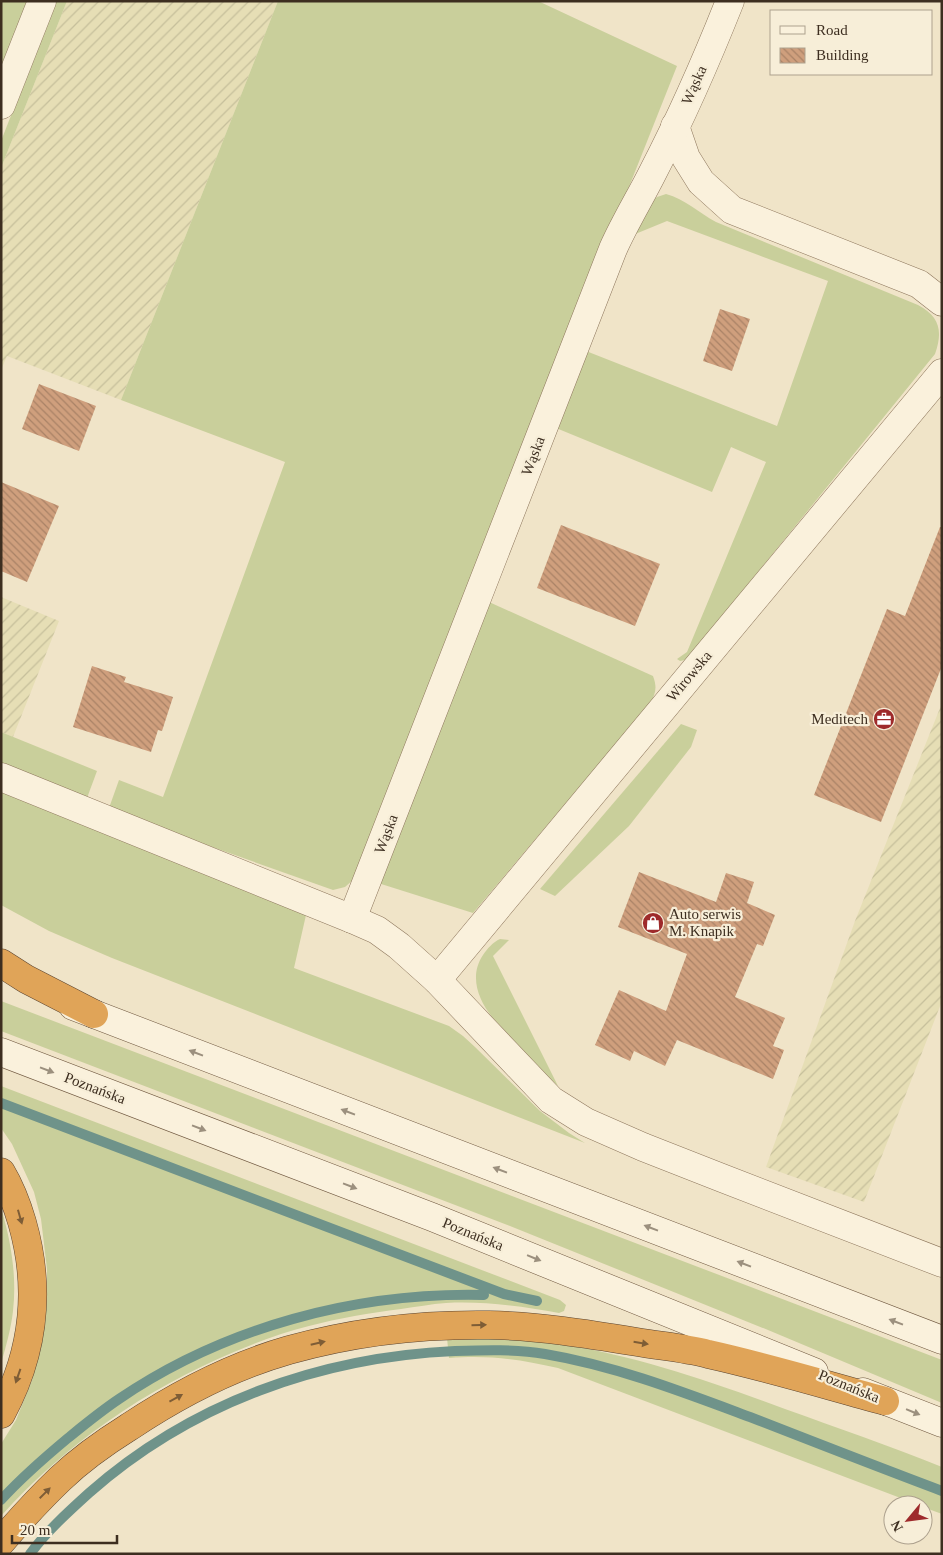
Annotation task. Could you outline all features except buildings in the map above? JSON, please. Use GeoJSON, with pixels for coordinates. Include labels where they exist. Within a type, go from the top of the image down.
{"type":"FeatureCollection","features":[{"type":"Feature","properties":{"kind":"highway"},"geometry":{"type":"LineString","coordinates":[[1,963],[26,980],[94,1014]]}},
{"type":"Feature","properties":{"kind":"highway"},"geometry":{"type":"LineString","coordinates":[[1,1172],[18,1210],[28,1242],[33,1293],[32,1317],[23,1362],[13,1391],[1,1414]]}},
{"type":"Feature","properties":{"kind":"highway"},"geometry":{"type":"LineString","coordinates":[[1,1542],[24,1514],[61,1477],[107,1441],[152,1411],[187,1392],[242,1367],[288,1350],[340,1338],[388,1330],[435,1326],[489,1325],[545,1328],[706,1353],[885,1401]]}},
{"type":"Feature","properties":{"kind":"street"},"geometry":{"type":"LineString","coordinates":[[1,105],[42,1]]}},
{"type":"Feature","properties":{"kind":"street","name":"Wąska"},"geometry":{"type":"LineString","coordinates":[[352,919],[613,249],[624,223],[653,173],[700,73],[730,1]]}},
{"type":"Feature","properties":{"kind":"street"},"geometry":{"type":"LineString","coordinates":[[675,126],[686,158],[701,182],[732,210],[919,284],[942,302]]}},
{"type":"Feature","properties":{"kind":"street","name":"Wirowska"},"geometry":{"type":"LineString","coordinates":[[437,980],[942,373]]}},
{"type":"Feature","properties":{"kind":"street"},"geometry":{"type":"LineString","coordinates":[[1,777],[377,930],[399,946],[437,980],[551,1100],[586,1122],[696,1168],[942,1263]]}},
{"type":"Feature","properties":{"kind":"street"},"geometry":{"type":"LineString","coordinates":[[1,979],[942,1340]]}},
{"type":"Feature","properties":{"kind":"street","name":"Poznańska"},"geometry":{"type":"LineString","coordinates":[[1,1052],[432,1217],[942,1423]]}},
{"type":"Feature","properties":{"kind":"shaded area"},"geometry":{"type":"Polygon","coordinates":[[[67,1],[278,1],[121,400],[7,356],[1,370],[1,168],[67,1]]]}},
{"type":"Feature","properties":{"kind":"shaded area"},"geometry":{"type":"Polygon","coordinates":[[[1,597],[59,621],[13,737],[1,732],[1,597]]]}},
{"type":"Feature","properties":{"kind":"shaded area"},"geometry":{"type":"Polygon","coordinates":[[[942,703],[942,1001],[864,1202],[766,1167],[855,921],[942,703]]]}},
{"type":"Feature","properties":{"kind":"green space"},"geometry":{"type":"Polygon","coordinates":[[[1,1],[31,1],[1,76],[1,1]]]}},
{"type":"Feature","properties":{"kind":"green space"},"geometry":{"type":"Polygon","coordinates":[[[56,1],[67,1],[1,168],[1,141],[56,1]]]}},
{"type":"Feature","properties":{"kind":"green space"},"geometry":{"type":"Polygon","coordinates":[[[278,1],[538,1],[677,66],[354,879],[345,887],[333,890],[109,808],[119,780],[163,797],[285,462],[121,400],[278,1]]]}},
{"type":"Feature","properties":{"kind":"green space"},"geometry":{"type":"Polygon","coordinates":[[[666,194],[686,203],[716,222],[918,305],[931,314],[938,325],[939,332],[935,354],[697,647],[685,660],[680,661],[677,659],[687,652],[766,462],[731,447],[712,492],[556,428],[586,351],[777,426],[828,281],[667,221],[628,237],[648,203],[666,194]]]}},
{"type":"Feature","properties":{"kind":"green space"},"geometry":{"type":"Polygon","coordinates":[[[489,602],[653,676],[655,689],[651,702],[473,913],[378,883],[489,602]]]}},
{"type":"Feature","properties":{"kind":"green space"},"geometry":{"type":"Polygon","coordinates":[[[681,724],[697,730],[691,747],[629,826],[555,896],[540,889],[681,724]]]}},
{"type":"Feature","properties":{"kind":"green space"},"geometry":{"type":"Polygon","coordinates":[[[1,732],[97,771],[87,798],[1,765],[1,732]]]}},
{"type":"Feature","properties":{"kind":"green space"},"geometry":{"type":"Polygon","coordinates":[[[1,791],[306,915],[294,968],[449,1026],[475,1047],[540,1111],[585,1143],[112,958],[49,931],[1,905],[1,791]]]}},
{"type":"Feature","properties":{"kind":"green space"},"geometry":{"type":"Polygon","coordinates":[[[500,939],[509,940],[493,956],[558,1086],[492,1017],[479,995],[476,979],[479,963],[488,948],[500,939]]]}},
{"type":"Feature","properties":{"kind":"green space"},"geometry":{"type":"Polygon","coordinates":[[[1,1001],[942,1360],[942,1403],[768,1330],[510,1226],[1,1031],[1,1001]]]}},
{"type":"Feature","properties":{"kind":"green space"},"geometry":{"type":"Polygon","coordinates":[[[1,1086],[560,1300],[566,1305],[564,1311],[559,1313],[489,1303],[440,1303],[343,1318],[299,1328],[271,1338],[201,1367],[138,1401],[80,1442],[26,1490],[1,1516],[1,1444],[16,1420],[32,1380],[41,1338],[47,1294],[47,1269],[41,1219],[34,1192],[12,1144],[1,1128],[1,1086]]]}},
{"type":"Feature","properties":{"kind":"green space"},"geometry":{"type":"Polygon","coordinates":[[[1,1208],[8,1233],[14,1272],[14,1298],[12,1318],[1,1364],[1,1208]]]}},
{"type":"Feature","properties":{"kind":"green space"},"geometry":{"type":"Polygon","coordinates":[[[447,1338],[489,1338],[560,1344],[589,1349],[674,1371],[730,1389],[942,1467],[942,1514],[933,1511],[933,1495],[893,1495],[558,1368],[504,1358],[449,1358],[447,1338]]]}},
{"type":"Feature","properties":{"kind":"waterway"},"geometry":{"type":"LineString","coordinates":[[1,1103],[504,1294],[537,1301]]}},
{"type":"Feature","properties":{"kind":"waterway"},"geometry":{"type":"LineString","coordinates":[[1,1500],[42,1460],[106,1408],[160,1374],[203,1352],[247,1334],[293,1319],[340,1308],[388,1300],[484,1295]]}},
{"type":"Feature","properties":{"kind":"waterway"},"geometry":{"type":"LineString","coordinates":[[30,1554],[73,1507],[128,1461],[170,1434],[214,1410],[260,1390],[307,1375],[355,1363],[405,1355],[455,1351],[500,1350],[534,1352],[598,1365],[674,1389],[942,1491]]}},
{"type":"Feature","properties":{"kind":"place","name":"Meditech"},"geometry":{"type":"Point","coordinates":[884,719]}},
{"type":"Feature","properties":{"kind":"place","name":"Auto serwis M. Knapik"},"geometry":{"type":"Point","coordinates":[653,923]}}]}
